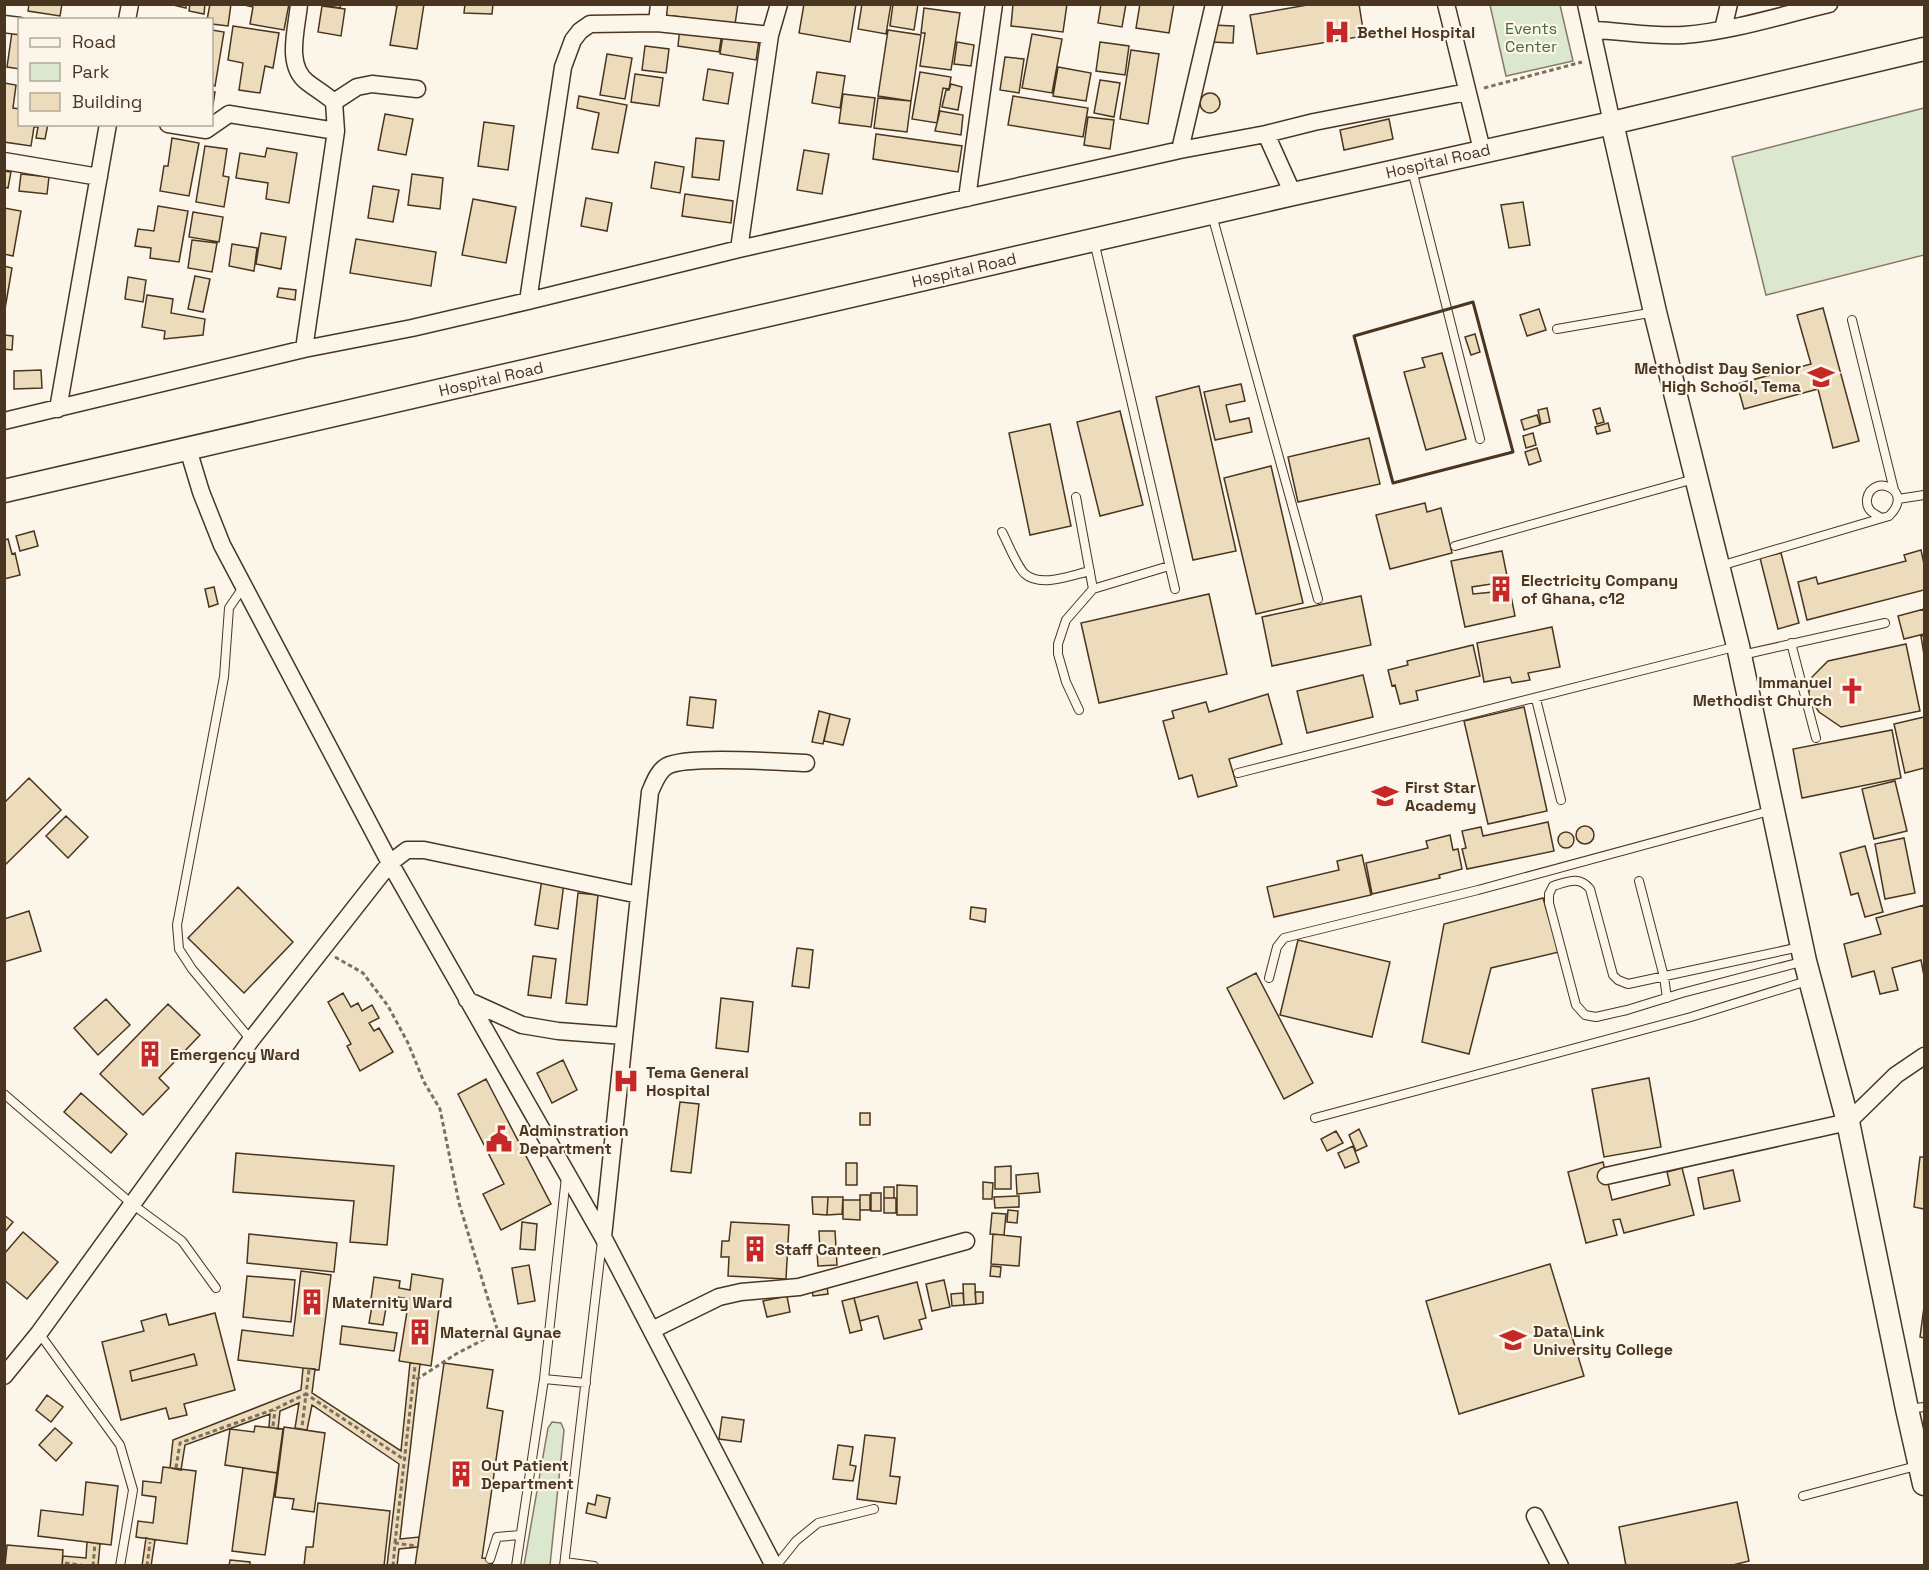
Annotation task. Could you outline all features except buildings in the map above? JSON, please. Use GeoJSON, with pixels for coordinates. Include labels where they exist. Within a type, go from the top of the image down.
{"type":"FeatureCollection","features":[{"type":"Feature","properties":{"kind":"main road","name":"Hospital Road"},"geometry":{"type":"LineString","coordinates":[[4,491],[1482,150],[1612,123],[1924,49]]}},
{"type":"Feature","properties":{"kind":"main road"},"geometry":{"type":"LineString","coordinates":[[1612,123],[1655,312],[1698,478],[1739,651],[1806,963],[1848,1122],[1916,1408],[1922,1474]]}},
{"type":"Feature","properties":{"kind":"street"},"geometry":{"type":"LineString","coordinates":[[299,4],[293,55],[297,69],[305,81],[322,91],[334,102],[336,132],[304,350]]}},
{"type":"Feature","properties":{"kind":"street"},"geometry":{"type":"LineString","coordinates":[[657,23],[659,4]]}},
{"type":"Feature","properties":{"kind":"street"},"geometry":{"type":"LineString","coordinates":[[739,249],[770,35],[779,4]]}},
{"type":"Feature","properties":{"kind":"street"},"geometry":{"type":"LineString","coordinates":[[967,198],[994,4]]}},
{"type":"Feature","properties":{"kind":"street"},"geometry":{"type":"LineString","coordinates":[[1180,150],[1214,4]]}},
{"type":"Feature","properties":{"kind":"street"},"geometry":{"type":"LineString","coordinates":[[1446,4],[1482,150]]}},
{"type":"Feature","properties":{"kind":"street"},"geometry":{"type":"LineString","coordinates":[[1586,4],[1612,123]]}},
{"type":"Feature","properties":{"kind":"street"},"geometry":{"type":"LineString","coordinates":[[1723,29],[1729,4]]}},
{"type":"Feature","properties":{"kind":"street"},"geometry":{"type":"LineString","coordinates":[[1592,30],[1624,31],[1644,35],[1683,35],[1723,29],[1829,4]]}},
{"type":"Feature","properties":{"kind":"street"},"geometry":{"type":"LineString","coordinates":[[528,301],[563,67],[573,40],[580,31],[590,24],[657,23],[770,35]]}},
{"type":"Feature","properties":{"kind":"street"},"geometry":{"type":"LineString","coordinates":[[334,102],[357,87],[372,84],[417,89]]}},
{"type":"Feature","properties":{"kind":"street"},"geometry":{"type":"LineString","coordinates":[[4,422],[304,350],[528,301],[739,249],[1180,150],[1467,92]]}},
{"type":"Feature","properties":{"kind":"street"},"geometry":{"type":"LineString","coordinates":[[213,125],[229,114],[336,132]]}},
{"type":"Feature","properties":{"kind":"street"},"geometry":{"type":"LineString","coordinates":[[58,409],[108,126]]}},
{"type":"Feature","properties":{"kind":"street"},"geometry":{"type":"LineString","coordinates":[[181,126],[206,130],[212,126]]}},
{"type":"Feature","properties":{"kind":"street"},"geometry":{"type":"LineString","coordinates":[[1266,134],[1293,194]]}},
{"type":"Feature","properties":{"kind":"street"},"geometry":{"type":"LineString","coordinates":[[4,161],[99,177]]}},
{"type":"Feature","properties":{"kind":"street"},"geometry":{"type":"LineString","coordinates":[[188,449],[201,492],[218,534],[244,586],[390,862],[603,1238],[775,1566]]}},
{"type":"Feature","properties":{"kind":"street"},"geometry":{"type":"LineString","coordinates":[[603,1238],[650,792],[656,776],[668,766],[689,760],[806,763]]}},
{"type":"Feature","properties":{"kind":"street"},"geometry":{"type":"LineString","coordinates":[[4,1376],[39,1333],[251,1040],[390,862],[407,850],[424,850],[639,895]]}},
{"type":"Feature","properties":{"kind":"street"},"geometry":{"type":"LineString","coordinates":[[467,999],[522,1025],[558,1031],[624,1036]]}},
{"type":"Feature","properties":{"kind":"street"},"geometry":{"type":"LineString","coordinates":[[1606,1176],[1848,1122],[1896,1075],[1924,1056]]}},
{"type":"Feature","properties":{"kind":"street"},"geometry":{"type":"LineString","coordinates":[[652,1330],[719,1297],[741,1292],[799,1287],[966,1240]]}},
{"type":"Feature","properties":{"kind":"street"},"geometry":{"type":"LineString","coordinates":[[1535,1516],[1560,1566]]}},
{"type":"Feature","properties":{"kind":"lane"},"geometry":{"type":"LineString","coordinates":[[1411,167],[1480,439]]}},
{"type":"Feature","properties":{"kind":"lane"},"geometry":{"type":"LineString","coordinates":[[1211,213],[1318,600]]}},
{"type":"Feature","properties":{"kind":"lane"},"geometry":{"type":"LineString","coordinates":[[1094,240],[1174,589]]}},
{"type":"Feature","properties":{"kind":"lane"},"geometry":{"type":"LineString","coordinates":[[1557,329],[1655,312]]}},
{"type":"Feature","properties":{"kind":"lane"},"geometry":{"type":"LineString","coordinates":[[1719,566],[1889,516],[1896,509],[1898,499],[1852,320]]}},
{"type":"Feature","properties":{"kind":"lane"},"geometry":{"type":"LineString","coordinates":[[1455,546],[1698,478]]}},
{"type":"Feature","properties":{"kind":"lane"},"geometry":{"type":"LineString","coordinates":[[1880,517],[1871,513],[1867,503],[1868,493],[1876,487],[1886,485],[1894,490]]}},
{"type":"Feature","properties":{"kind":"lane"},"geometry":{"type":"LineString","coordinates":[[1898,499],[1924,495]]}},
{"type":"Feature","properties":{"kind":"lane"},"geometry":{"type":"LineString","coordinates":[[1076,497],[1093,589]]}},
{"type":"Feature","properties":{"kind":"lane"},"geometry":{"type":"LineString","coordinates":[[1002,532],[1024,574],[1035,579],[1044,581],[1090,571]]}},
{"type":"Feature","properties":{"kind":"lane"},"geometry":{"type":"LineString","coordinates":[[1079,710],[1066,682],[1058,644],[1066,620],[1093,589],[1169,566]]}},
{"type":"Feature","properties":{"kind":"lane"},"geometry":{"type":"LineString","coordinates":[[244,586],[229,608],[224,677],[177,925],[179,949],[183,956],[251,1040]]}},
{"type":"Feature","properties":{"kind":"lane"},"geometry":{"type":"LineString","coordinates":[[1238,773],[1739,651],[1791,643],[1885,623]]}},
{"type":"Feature","properties":{"kind":"lane"},"geometry":{"type":"LineString","coordinates":[[1791,643],[1816,738]]}},
{"type":"Feature","properties":{"kind":"lane"},"geometry":{"type":"LineString","coordinates":[[1536,699],[1561,800]]}},
{"type":"Feature","properties":{"kind":"lane"},"geometry":{"type":"LineString","coordinates":[[1269,978],[1276,947],[1284,938],[1478,890],[1773,810]]}},
{"type":"Feature","properties":{"kind":"lane"},"geometry":{"type":"LineString","coordinates":[[1576,879],[1585,882],[1590,889],[1613,975],[1628,984],[1664,977],[1806,963],[1596,1017],[1585,1015],[1576,1005],[1549,903],[1549,894],[1553,886],[1576,879]]}},
{"type":"Feature","properties":{"kind":"lane"},"geometry":{"type":"LineString","coordinates":[[1639,881],[1664,977],[1667,998]]}},
{"type":"Feature","properties":{"kind":"lane"},"geometry":{"type":"LineString","coordinates":[[1315,1118],[1691,1017],[1806,963]]}},
{"type":"Feature","properties":{"kind":"lane"},"geometry":{"type":"LineString","coordinates":[[4,1094],[132,1204],[182,1241],[216,1288]]}},
{"type":"Feature","properties":{"kind":"lane"},"geometry":{"type":"LineString","coordinates":[[516,1566],[544,1378],[566,1173]]}},
{"type":"Feature","properties":{"kind":"lane"},"geometry":{"type":"LineString","coordinates":[[594,1566],[565,1564],[603,1238]]}},
{"type":"Feature","properties":{"kind":"lane"},"geometry":{"type":"LineString","coordinates":[[39,1333],[120,1444],[133,1490],[120,1566]]}},
{"type":"Feature","properties":{"kind":"lane"},"geometry":{"type":"LineString","coordinates":[[544,1378],[586,1383]]}},
{"type":"Feature","properties":{"kind":"lane"},"geometry":{"type":"LineString","coordinates":[[1803,1496],[1922,1474]]}},
{"type":"Feature","properties":{"kind":"lane"},"geometry":{"type":"LineString","coordinates":[[775,1566],[796,1541],[818,1523],[874,1509]]}},
{"type":"Feature","properties":{"kind":"lane"},"geometry":{"type":"LineString","coordinates":[[490,1559],[497,1537],[520,1535]]}},
{"type":"Feature","properties":{"kind":"path"},"geometry":{"type":"LineString","coordinates":[[1467,92],[1598,57]]}},
{"type":"Feature","properties":{"kind":"path"},"geometry":{"type":"LineString","coordinates":[[322,949],[363,973],[388,1006],[408,1042],[424,1082],[440,1109],[459,1203],[498,1332],[456,1354],[414,1381]]}},
{"type":"Feature","properties":{"kind":"path"},"geometry":{"type":"LineString","coordinates":[[393,1566],[415,1366]]}},
{"type":"Feature","properties":{"kind":"path"},"geometry":{"type":"LineString","coordinates":[[302,1427],[309,1370]]}},
{"type":"Feature","properties":{"kind":"path"},"geometry":{"type":"LineString","coordinates":[[306,1394],[405,1460]]}},
{"type":"Feature","properties":{"kind":"path"},"geometry":{"type":"LineString","coordinates":[[176,1468],[180,1443],[275,1409],[306,1394]]}},
{"type":"Feature","properties":{"kind":"path"},"geometry":{"type":"LineString","coordinates":[[273,1426],[275,1409]]}},
{"type":"Feature","properties":{"kind":"path"},"geometry":{"type":"LineString","coordinates":[[147,1566],[150,1542]]}},
{"type":"Feature","properties":{"kind":"path"},"geometry":{"type":"LineString","coordinates":[[93,1566],[95,1543]]}},
{"type":"Feature","properties":{"kind":"path"},"geometry":{"type":"LineString","coordinates":[[395,1543],[416,1546]]}},
{"type":"Feature","properties":{"kind":"path"},"geometry":{"type":"LineString","coordinates":[[65,1563],[87,1566]]}},
{"type":"Feature","properties":{"kind":"green space","name":"Events Center"},"geometry":{"type":"Polygon","coordinates":[[[1490,5],[1560,5],[1573,61],[1506,76],[1490,5]]]}},
{"type":"Feature","properties":{"kind":"green space"},"geometry":{"type":"Polygon","coordinates":[[[1924,108],[1924,255],[1766,295],[1732,157],[1924,108]]]}},
{"type":"Feature","properties":{"kind":"green space"},"geometry":{"type":"Polygon","coordinates":[[[552,1422],[561,1423],[564,1430],[550,1565],[524,1565],[548,1428],[552,1422]]]}},
{"type":"Feature","properties":{"kind":"wall"},"geometry":{"type":"LineString","coordinates":[[1473,302],[1513,452],[1393,483],[1354,336],[1473,302]]}},
{"type":"Feature","properties":{"kind":"place","name":"Bethel Hospital"},"geometry":{"type":"Point","coordinates":[1337,32]}},
{"type":"Feature","properties":{"kind":"place","name":"Methodist Day Senior High School, Tema"},"geometry":{"type":"Point","coordinates":[1821,377]}},
{"type":"Feature","properties":{"kind":"place","name":"Electricity Company of Ghana, c12"},"geometry":{"type":"Point","coordinates":[1501,589]}},
{"type":"Feature","properties":{"kind":"place","name":"Immanuel Methodist Church"},"geometry":{"type":"Point","coordinates":[1852,691]}},
{"type":"Feature","properties":{"kind":"place","name":"First Star Academy"},"geometry":{"type":"Point","coordinates":[1385,796]}},
{"type":"Feature","properties":{"kind":"place","name":"Emergency Ward"},"geometry":{"type":"Point","coordinates":[150,1054]}},
{"type":"Feature","properties":{"kind":"place","name":"Tema General Hospital"},"geometry":{"type":"Point","coordinates":[626,1081]}},
{"type":"Feature","properties":{"kind":"place","name":"Adminstration Department"},"geometry":{"type":"Point","coordinates":[499,1139]}},
{"type":"Feature","properties":{"kind":"place","name":"Staff Canteen"},"geometry":{"type":"Point","coordinates":[755,1249]}},
{"type":"Feature","properties":{"kind":"place","name":"Maternity Ward"},"geometry":{"type":"Point","coordinates":[312,1302]}},
{"type":"Feature","properties":{"kind":"place","name":"Maternal Gynae"},"geometry":{"type":"Point","coordinates":[420,1332]}},
{"type":"Feature","properties":{"kind":"place","name":"Data Link University College"},"geometry":{"type":"Point","coordinates":[1513,1340]}},
{"type":"Feature","properties":{"kind":"place","name":"Out Patient Department"},"geometry":{"type":"Point","coordinates":[461,1474]}}]}
